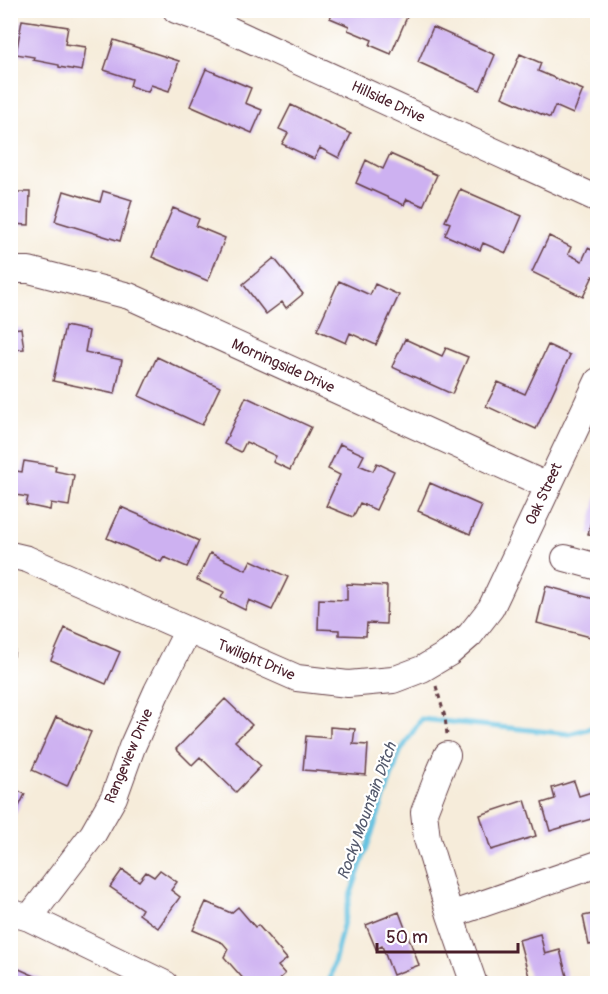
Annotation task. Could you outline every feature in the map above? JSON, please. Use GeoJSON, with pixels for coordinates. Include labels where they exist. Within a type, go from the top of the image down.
{"type":"FeatureCollection","features":[{"type":"Feature","properties":{"kind":"street","name":"Hillside Drive"},"geometry":{"type":"LineString","coordinates":[[176,10],[221,26],[597,199]]}},
{"type":"Feature","properties":{"kind":"street","name":"Morningside Drive"},"geometry":{"type":"LineString","coordinates":[[10,270],[29,270],[129,296],[548,486]]}},
{"type":"Feature","properties":{"kind":"street","name":"Oak Street"},"geometry":{"type":"LineString","coordinates":[[491,608],[597,381]]}},
{"type":"Feature","properties":{"kind":"street","name":"Twilight Drive"},"geometry":{"type":"LineString","coordinates":[[10,555],[27,559],[297,678],[348,684],[393,680],[422,669],[449,653],[470,634],[491,608]]}},
{"type":"Feature","properties":{"kind":"street"},"geometry":{"type":"LineString","coordinates":[[565,558],[597,567]]}},
{"type":"Feature","properties":{"kind":"street","name":"Rangeview Drive"},"geometry":{"type":"LineString","coordinates":[[20,915],[93,834],[114,797],[132,747],[188,630]]}},
{"type":"Feature","properties":{"kind":"street"},"geometry":{"type":"LineString","coordinates":[[447,748],[424,812],[427,839],[474,984]]}},
{"type":"Feature","properties":{"kind":"street"},"geometry":{"type":"LineString","coordinates":[[450,915],[597,864]]}},
{"type":"Feature","properties":{"kind":"street"},"geometry":{"type":"LineString","coordinates":[[20,915],[165,984]]}},
{"type":"Feature","properties":{"kind":"path"},"geometry":{"type":"LineString","coordinates":[[436,686],[445,717],[447,748]]}},
{"type":"Feature","properties":{"kind":"building"},"geometry":{"type":"Polygon","coordinates":[[[334,10],[410,10],[391,54],[370,45],[372,40],[348,30],[349,26],[330,18],[334,10]]]}},
{"type":"Feature","properties":{"kind":"building"},"geometry":{"type":"Polygon","coordinates":[[[22,20],[68,27],[65,44],[86,47],[82,71],[59,67],[59,65],[33,60],[34,57],[16,54],[22,20]]]}},
{"type":"Feature","properties":{"kind":"building"},"geometry":{"type":"Polygon","coordinates":[[[433,27],[495,55],[480,90],[418,62],[433,27]]]}},
{"type":"Feature","properties":{"kind":"building"},"geometry":{"type":"Polygon","coordinates":[[[114,40],[179,61],[169,91],[151,85],[148,92],[130,86],[132,79],[104,70],[114,40]]]}},
{"type":"Feature","properties":{"kind":"building"},"geometry":{"type":"Polygon","coordinates":[[[520,54],[541,63],[538,71],[583,90],[573,114],[555,106],[550,118],[502,97],[520,54]]]}},
{"type":"Feature","properties":{"kind":"building"},"geometry":{"type":"Polygon","coordinates":[[[206,69],[251,88],[245,103],[262,110],[252,133],[190,106],[206,69]]]}},
{"type":"Feature","properties":{"kind":"building"},"geometry":{"type":"Polygon","coordinates":[[[291,105],[351,134],[339,158],[320,148],[314,159],[282,144],[288,133],[279,129],[291,105]]]}},
{"type":"Feature","properties":{"kind":"building"},"geometry":{"type":"Polygon","coordinates":[[[390,154],[437,175],[423,206],[407,199],[404,205],[356,183],[366,160],[383,169],[390,154]]]}},
{"type":"Feature","properties":{"kind":"building"},"geometry":{"type":"Polygon","coordinates":[[[460,189],[522,216],[506,253],[483,243],[480,250],[445,235],[450,223],[445,221],[460,189]]]}},
{"type":"Feature","properties":{"kind":"building"},"geometry":{"type":"Polygon","coordinates":[[[64,191],[100,202],[103,191],[132,200],[120,241],[55,221],[64,191]]]}},
{"type":"Feature","properties":{"kind":"building"},"geometry":{"type":"Polygon","coordinates":[[[10,192],[30,192],[29,225],[10,224],[10,192]]]}},
{"type":"Feature","properties":{"kind":"building"},"geometry":{"type":"Polygon","coordinates":[[[173,208],[199,219],[196,226],[225,238],[208,281],[152,257],[173,208]]]}},
{"type":"Feature","properties":{"kind":"building"},"geometry":{"type":"Polygon","coordinates":[[[549,236],[571,247],[568,254],[582,261],[588,248],[598,253],[598,278],[593,276],[583,297],[532,272],[549,236]]]}},
{"type":"Feature","properties":{"kind":"building"},"geometry":{"type":"Polygon","coordinates":[[[274,258],[303,294],[286,308],[282,302],[266,314],[243,284],[274,258]]]}},
{"type":"Feature","properties":{"kind":"building"},"geometry":{"type":"Polygon","coordinates":[[[339,281],[370,295],[375,284],[399,295],[376,345],[350,333],[346,343],[317,330],[339,281]]]}},
{"type":"Feature","properties":{"kind":"building"},"geometry":{"type":"Polygon","coordinates":[[[65,326],[89,331],[85,352],[122,360],[115,394],[53,381],[65,326]]]}},
{"type":"Feature","properties":{"kind":"building"},"geometry":{"type":"Polygon","coordinates":[[[21,328],[24,349],[10,350],[10,329],[21,328]]]}},
{"type":"Feature","properties":{"kind":"building"},"geometry":{"type":"Polygon","coordinates":[[[405,339],[442,356],[446,348],[468,357],[452,394],[392,367],[405,339]]]}},
{"type":"Feature","properties":{"kind":"building"},"geometry":{"type":"Polygon","coordinates":[[[548,345],[570,355],[536,429],[486,406],[498,382],[525,394],[548,345]]]}},
{"type":"Feature","properties":{"kind":"building"},"geometry":{"type":"Polygon","coordinates":[[[157,357],[220,387],[202,425],[139,396],[157,357]]]}},
{"type":"Feature","properties":{"kind":"building"},"geometry":{"type":"Polygon","coordinates":[[[246,397],[311,427],[290,470],[273,462],[276,456],[246,442],[241,452],[224,444],[246,397]]]}},
{"type":"Feature","properties":{"kind":"building"},"geometry":{"type":"Polygon","coordinates":[[[340,444],[364,455],[359,465],[373,471],[377,463],[394,471],[376,510],[360,503],[353,517],[326,506],[340,475],[328,469],[340,444]]]}},
{"type":"Feature","properties":{"kind":"building"},"geometry":{"type":"Polygon","coordinates":[[[24,461],[56,466],[55,471],[74,475],[69,506],[51,503],[50,510],[26,505],[28,497],[10,494],[10,470],[22,472],[24,461]]]}},
{"type":"Feature","properties":{"kind":"building"},"geometry":{"type":"Polygon","coordinates":[[[430,483],[482,506],[470,534],[418,511],[430,483]]]}},
{"type":"Feature","properties":{"kind":"building"},"geometry":{"type":"Polygon","coordinates":[[[598,496],[598,536],[588,534],[598,496]]]}},
{"type":"Feature","properties":{"kind":"building"},"geometry":{"type":"Polygon","coordinates":[[[121,507],[199,541],[187,567],[164,557],[161,562],[107,538],[121,507]]]}},
{"type":"Feature","properties":{"kind":"building"},"geometry":{"type":"Polygon","coordinates":[[[210,553],[246,570],[251,560],[288,577],[272,610],[249,600],[245,610],[221,598],[224,592],[197,580],[210,553]]]}},
{"type":"Feature","properties":{"kind":"building"},"geometry":{"type":"Polygon","coordinates":[[[347,584],[387,586],[386,624],[367,623],[366,636],[339,635],[339,630],[318,629],[319,599],[347,600],[347,584]]]}},
{"type":"Feature","properties":{"kind":"building"},"geometry":{"type":"Polygon","coordinates":[[[546,586],[598,600],[598,639],[537,623],[546,586]]]}},
{"type":"Feature","properties":{"kind":"building"},"geometry":{"type":"Polygon","coordinates":[[[10,613],[18,613],[14,656],[10,656],[10,613]]]}},
{"type":"Feature","properties":{"kind":"building"},"geometry":{"type":"Polygon","coordinates":[[[65,628],[120,652],[106,684],[51,660],[65,628]]]}},
{"type":"Feature","properties":{"kind":"building"},"geometry":{"type":"Polygon","coordinates":[[[225,699],[252,725],[235,741],[261,766],[236,792],[200,757],[192,765],[176,749],[225,699]]]}},
{"type":"Feature","properties":{"kind":"building"},"geometry":{"type":"Polygon","coordinates":[[[56,717],[91,732],[67,786],[32,770],[56,717]]]}},
{"type":"Feature","properties":{"kind":"building"},"geometry":{"type":"Polygon","coordinates":[[[330,727],[355,729],[353,744],[368,745],[366,775],[303,770],[306,736],[330,738],[330,727]]]}},
{"type":"Feature","properties":{"kind":"building"},"geometry":{"type":"Polygon","coordinates":[[[574,781],[579,796],[598,790],[598,817],[550,831],[542,803],[555,799],[552,788],[574,781]]]}},
{"type":"Feature","properties":{"kind":"building"},"geometry":{"type":"Polygon","coordinates":[[[10,787],[25,794],[10,825],[10,787]]]}},
{"type":"Feature","properties":{"kind":"building"},"geometry":{"type":"Polygon","coordinates":[[[525,800],[536,836],[491,850],[480,815],[525,800]]]}},
{"type":"Feature","properties":{"kind":"building"},"geometry":{"type":"Polygon","coordinates":[[[122,870],[139,881],[146,872],[154,877],[160,870],[177,882],[171,890],[180,897],[158,928],[139,914],[142,909],[110,887],[122,870]]]}},
{"type":"Feature","properties":{"kind":"building"},"geometry":{"type":"Polygon","coordinates":[[[206,902],[231,913],[238,907],[255,927],[258,925],[287,959],[278,966],[285,974],[274,984],[247,983],[224,957],[228,949],[223,943],[193,930],[206,902]]]}},
{"type":"Feature","properties":{"kind":"building"},"geometry":{"type":"Polygon","coordinates":[[[399,912],[419,965],[393,975],[382,946],[376,949],[366,925],[399,912]]]}},
{"type":"Feature","properties":{"kind":"building"},"geometry":{"type":"Polygon","coordinates":[[[598,913],[598,943],[589,945],[583,916],[598,913]]]}},
{"type":"Feature","properties":{"kind":"building"},"geometry":{"type":"Polygon","coordinates":[[[540,934],[545,954],[560,950],[569,984],[531,984],[519,940],[540,934]]]}},
{"type":"Feature","properties":{"kind":"building"},"geometry":{"type":"Polygon","coordinates":[[[10,965],[53,984],[10,984],[10,965]]]}},
{"type":"Feature","properties":{"kind":"waterway","name":"Rocky Mountain Ditch"},"geometry":{"type":"LineString","coordinates":[[329,984],[350,896],[400,752],[421,719],[569,734],[598,726]]}}]}
